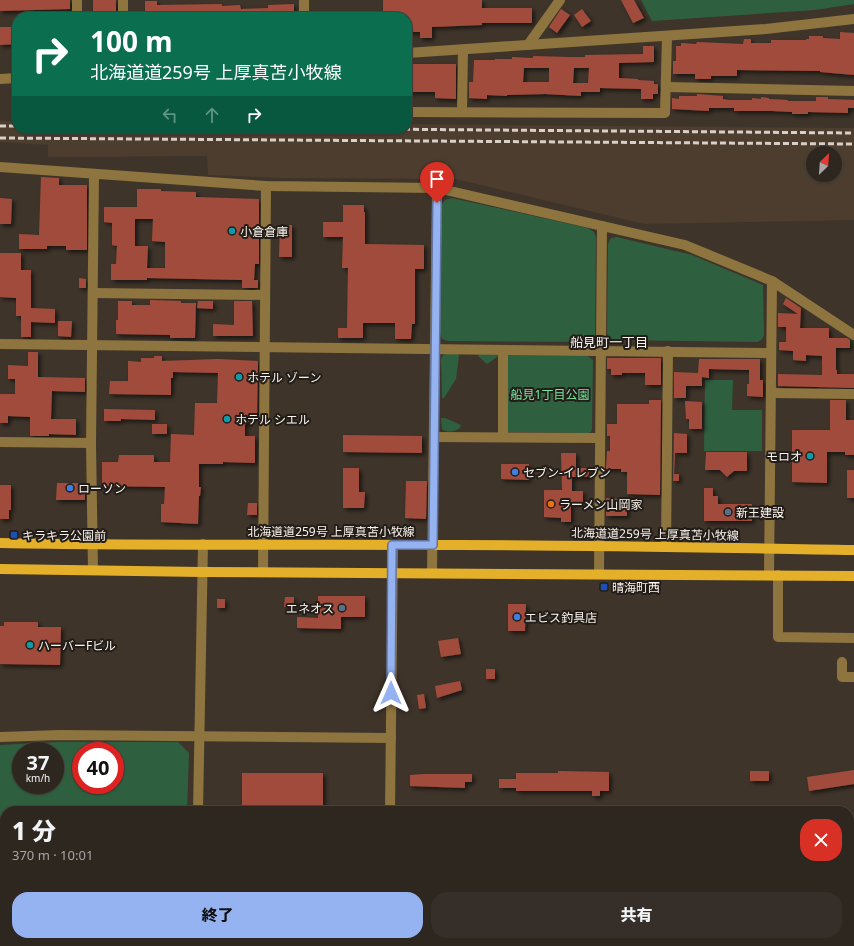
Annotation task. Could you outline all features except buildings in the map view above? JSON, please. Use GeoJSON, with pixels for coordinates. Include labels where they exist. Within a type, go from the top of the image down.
{"type":"FeatureCollection","features":[{"type":"Feature","properties":{"kind":"main road","name":"北海道道259号 上厚真苫小牧線"},"geometry":{"type":"LineString","coordinates":[[0,543],[92,545],[263,544],[599,546],[854,550]]}},
{"type":"Feature","properties":{"kind":"main road"},"geometry":{"type":"LineString","coordinates":[[0,569],[202,572],[854,576]]}},
{"type":"Feature","properties":{"kind":"street"},"geometry":{"type":"LineString","coordinates":[[77,0],[77,12]]}},
{"type":"Feature","properties":{"kind":"street"},"geometry":{"type":"LineString","coordinates":[[123,0],[123,12]]}},
{"type":"Feature","properties":{"kind":"street"},"geometry":{"type":"LineString","coordinates":[[304,0],[304,12]]}},
{"type":"Feature","properties":{"kind":"street"},"geometry":{"type":"LineString","coordinates":[[528,45],[560,0]]}},
{"type":"Feature","properties":{"kind":"street"},"geometry":{"type":"LineString","coordinates":[[412,53],[766,29],[854,19]]}},
{"type":"Feature","properties":{"kind":"street"},"geometry":{"type":"LineString","coordinates":[[412,112],[665,113],[667,36]]}},
{"type":"Feature","properties":{"kind":"street"},"geometry":{"type":"LineString","coordinates":[[462,112],[464,50]]}},
{"type":"Feature","properties":{"kind":"street"},"geometry":{"type":"LineString","coordinates":[[0,79],[12,78]]}},
{"type":"Feature","properties":{"kind":"street"},"geometry":{"type":"LineString","coordinates":[[666,87],[854,91]]}},
{"type":"Feature","properties":{"kind":"street"},"geometry":{"type":"LineString","coordinates":[[0,167],[266,186],[437,188],[685,245],[772,280],[854,335]]}},
{"type":"Feature","properties":{"kind":"street"},"geometry":{"type":"LineString","coordinates":[[92,570],[91,443],[94,174]]}},
{"type":"Feature","properties":{"kind":"street"},"geometry":{"type":"LineString","coordinates":[[263,572],[266,186]]}},
{"type":"Feature","properties":{"kind":"street"},"geometry":{"type":"LineString","coordinates":[[432,573],[435,437],[437,188]]}},
{"type":"Feature","properties":{"kind":"street"},"geometry":{"type":"LineString","coordinates":[[599,574],[602,226]]}},
{"type":"Feature","properties":{"kind":"street"},"geometry":{"type":"LineString","coordinates":[[772,280],[770,549],[774,575],[778,637],[854,638]]}},
{"type":"Feature","properties":{"kind":"street"},"geometry":{"type":"LineString","coordinates":[[93,293],[265,295]]}},
{"type":"Feature","properties":{"kind":"street"},"geometry":{"type":"LineString","coordinates":[[0,344],[771,353]]}},
{"type":"Feature","properties":{"kind":"street"},"geometry":{"type":"LineString","coordinates":[[503,350],[503,437]]}},
{"type":"Feature","properties":{"kind":"street"},"geometry":{"type":"LineString","coordinates":[[666,547],[668,352]]}},
{"type":"Feature","properties":{"kind":"street"},"geometry":{"type":"LineString","coordinates":[[771,393],[854,394]]}},
{"type":"Feature","properties":{"kind":"street"},"geometry":{"type":"LineString","coordinates":[[435,437],[600,438]]}},
{"type":"Feature","properties":{"kind":"street"},"geometry":{"type":"LineString","coordinates":[[0,442],[91,443]]}},
{"type":"Feature","properties":{"kind":"street"},"geometry":{"type":"LineString","coordinates":[[198,806],[203,544]]}},
{"type":"Feature","properties":{"kind":"street"},"geometry":{"type":"LineString","coordinates":[[390,806],[392,545]]}},
{"type":"Feature","properties":{"kind":"street"},"geometry":{"type":"LineString","coordinates":[[842,662],[842,677],[854,677]]}},
{"type":"Feature","properties":{"kind":"street"},"geometry":{"type":"LineString","coordinates":[[0,737],[60,735],[391,738]]}},
{"type":"Feature","properties":{"kind":"shaded area"},"geometry":{"type":"Polygon","coordinates":[[[0,121],[12,121],[12,134],[412,134],[412,124],[854,128],[854,220],[644,224],[456,179],[282,178],[208,175],[207,156],[48,157],[48,145],[0,142],[0,121]]]}},
{"type":"Feature","properties":{"kind":"green space"},"geometry":{"type":"Polygon","coordinates":[[[641,0],[854,0],[854,4],[815,10],[652,21],[641,0]]]}},
{"type":"Feature","properties":{"kind":"green space"},"geometry":{"type":"Polygon","coordinates":[[[452,198],[588,228],[594,232],[596,238],[594,340],[591,342],[448,341],[442,339],[440,334],[441,205],[445,200],[452,198]]]}},
{"type":"Feature","properties":{"kind":"green space"},"geometry":{"type":"Polygon","coordinates":[[[617,237],[692,255],[763,285],[764,335],[762,339],[758,342],[615,340],[609,337],[607,333],[608,244],[611,238],[617,237]]]}},
{"type":"Feature","properties":{"kind":"green space"},"geometry":{"type":"Polygon","coordinates":[[[457,353],[459,355],[456,379],[444,398],[442,398],[441,359],[443,355],[457,353]]]}},
{"type":"Feature","properties":{"kind":"green space"},"geometry":{"type":"Polygon","coordinates":[[[480,353],[498,355],[487,364],[478,356],[480,353]]]}},
{"type":"Feature","properties":{"kind":"green space","name":"船見1丁目公園"},"geometry":{"type":"Polygon","coordinates":[[[508,354],[586,355],[593,360],[591,432],[507,432],[508,354]]]}},
{"type":"Feature","properties":{"kind":"green space"},"geometry":{"type":"Polygon","coordinates":[[[705,380],[733,380],[732,410],[762,410],[762,451],[704,451],[705,380]]]}},
{"type":"Feature","properties":{"kind":"green space"},"geometry":{"type":"Polygon","coordinates":[[[441,418],[445,418],[461,425],[460,428],[451,432],[442,429],[441,418]]]}},
{"type":"Feature","properties":{"kind":"green space"},"geometry":{"type":"Polygon","coordinates":[[[64,742],[72,742],[72,794],[124,794],[124,742],[178,742],[189,753],[187,806],[0,806],[0,745],[12,744],[12,794],[64,794],[64,742]]]}},
{"type":"Feature","properties":{"kind":"railway"},"geometry":{"type":"LineString","coordinates":[[0,126],[12,126]]}},
{"type":"Feature","properties":{"kind":"railway"},"geometry":{"type":"LineString","coordinates":[[412,129],[854,133]]}},
{"type":"Feature","properties":{"kind":"railway"},"geometry":{"type":"LineString","coordinates":[[0,138],[854,144]]}},
{"type":"Feature","properties":{"kind":"place","name":"小倉倉庫"},"geometry":{"type":"Point","coordinates":[232,231]}},
{"type":"Feature","properties":{"kind":"place","name":"ホテル ゾーン"},"geometry":{"type":"Point","coordinates":[239,377]}},
{"type":"Feature","properties":{"kind":"place","name":"ホテル シエル"},"geometry":{"type":"Point","coordinates":[227,419]}},
{"type":"Feature","properties":{"kind":"place","name":"モロオ"},"geometry":{"type":"Point","coordinates":[810,456]}},
{"type":"Feature","properties":{"kind":"place","name":"セブン-イレブン"},"geometry":{"type":"Point","coordinates":[515,472]}},
{"type":"Feature","properties":{"kind":"place","name":"ローソン"},"geometry":{"type":"Point","coordinates":[70,488]}},
{"type":"Feature","properties":{"kind":"place","name":"ラーメン山岡家"},"geometry":{"type":"Point","coordinates":[551,504]}},
{"type":"Feature","properties":{"kind":"place","name":"新王建設"},"geometry":{"type":"Point","coordinates":[728,512]}},
{"type":"Feature","properties":{"kind":"place","name":"キラキラ公園前"},"geometry":{"type":"Point","coordinates":[14,535]}},
{"type":"Feature","properties":{"kind":"place","name":"晴海町西"},"geometry":{"type":"Point","coordinates":[604,587]}},
{"type":"Feature","properties":{"kind":"place","name":"エネオス"},"geometry":{"type":"Point","coordinates":[342,608]}},
{"type":"Feature","properties":{"kind":"place","name":"エビス釣具店"},"geometry":{"type":"Point","coordinates":[517,617]}},
{"type":"Feature","properties":{"kind":"place","name":"ハーバーFビル"},"geometry":{"type":"Point","coordinates":[30,645]}},
{"type":"Feature","properties":{"kind":"district","name":"船見町一丁目"},"geometry":{"type":"Point","coordinates":[609,342]}},
{"type":"Feature","properties":{"kind":"route"},"geometry":{"type":"LineString","coordinates":[[391,693],[392,545],[433,545],[437,203]]}}]}
